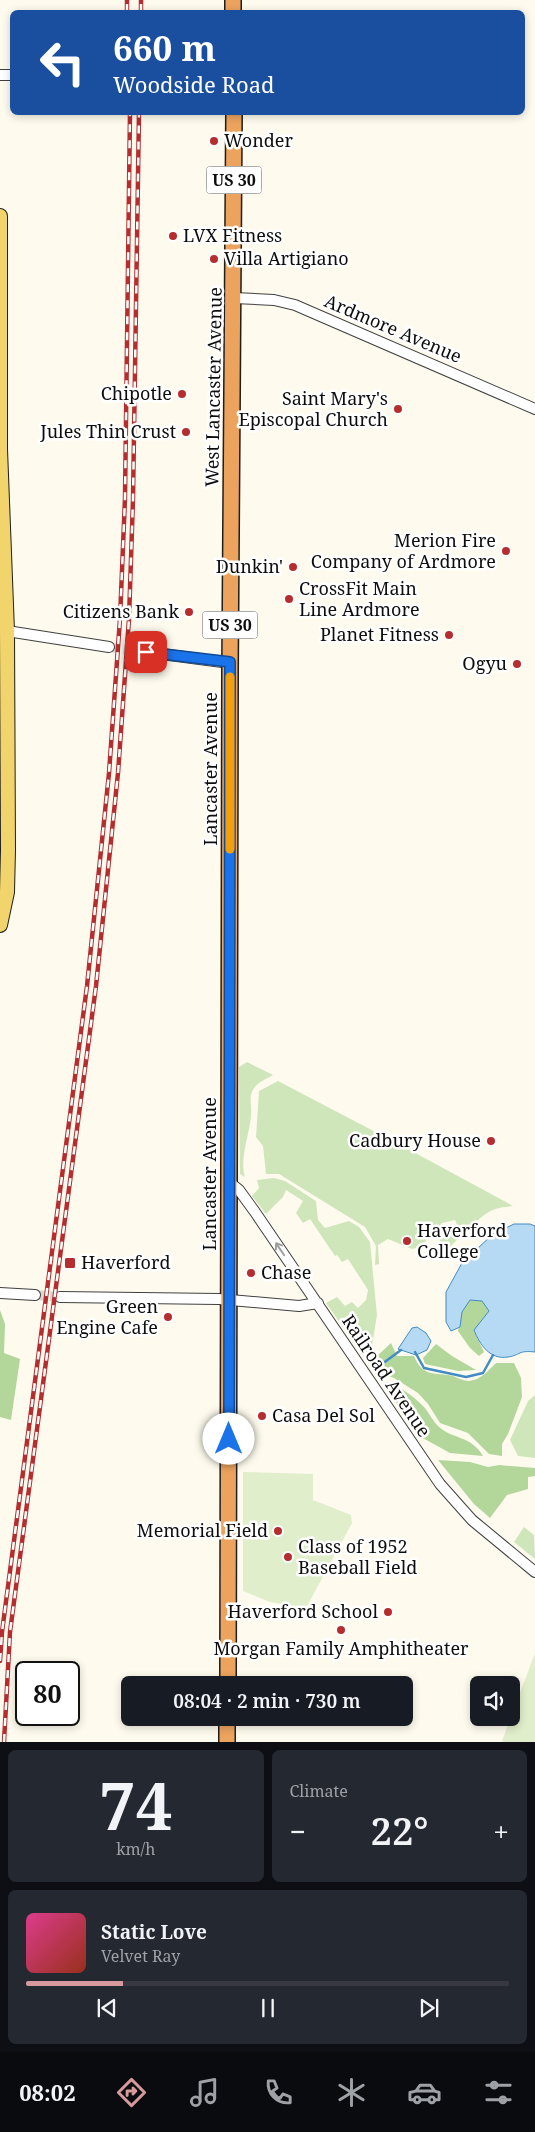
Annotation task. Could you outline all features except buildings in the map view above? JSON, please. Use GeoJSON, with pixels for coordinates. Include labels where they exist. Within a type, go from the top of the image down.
{"type":"FeatureCollection","features":[{"type":"Feature","properties":{"kind":"highway","name":"West Lancaster Avenue"},"geometry":{"type":"LineString","coordinates":[[230,662],[234,115]]}},
{"type":"Feature","properties":{"kind":"highway","name":"Lancaster Avenue"},"geometry":{"type":"LineString","coordinates":[[228,1676],[230,662]]}},
{"type":"Feature","properties":{"kind":"highway"},"geometry":{"type":"LineString","coordinates":[[227,1726],[227,1742]]}},
{"type":"Feature","properties":{"kind":"main road"},"geometry":{"type":"LineString","coordinates":[[0,216],[0,449],[7,631],[8,850],[7,892],[0,925]]}},
{"type":"Feature","properties":{"kind":"street","name":"Ardmore Avenue"},"geometry":{"type":"LineString","coordinates":[[234,298],[274,300],[295,305],[535,409]]}},
{"type":"Feature","properties":{"kind":"street"},"geometry":{"type":"LineString","coordinates":[[7,631],[109,647]]}},
{"type":"Feature","properties":{"kind":"street"},"geometry":{"type":"LineString","coordinates":[[131,650],[230,662]]}},
{"type":"Feature","properties":{"kind":"street","name":"Railroad Avenue"},"geometry":{"type":"LineString","coordinates":[[229,1182],[239,1190],[255,1212],[402,1428],[455,1502],[480,1528],[535,1572]]}},
{"type":"Feature","properties":{"kind":"street"},"geometry":{"type":"LineString","coordinates":[[0,1293],[35,1295]]}},
{"type":"Feature","properties":{"kind":"street"},"geometry":{"type":"LineString","coordinates":[[60,1296],[229,1300],[299,1306],[318,1304]]}},
{"type":"Feature","properties":{"kind":"green space"},"geometry":{"type":"Polygon","coordinates":[[[247,1062],[273,1075],[258,1084],[251,1094],[250,1122],[243,1163],[245,1177],[240,1174],[239,1067],[247,1062]]]}},
{"type":"Feature","properties":{"kind":"green space"},"geometry":{"type":"Polygon","coordinates":[[[278,1081],[513,1206],[498,1208],[481,1218],[441,1258],[437,1255],[440,1239],[457,1225],[455,1220],[442,1223],[420,1247],[412,1249],[388,1239],[378,1245],[379,1264],[375,1265],[376,1246],[365,1227],[279,1174],[266,1174],[263,1146],[256,1137],[259,1091],[278,1081]]]}},
{"type":"Feature","properties":{"kind":"green space"},"geometry":{"type":"Polygon","coordinates":[[[274,1178],[285,1181],[316,1201],[318,1220],[325,1228],[349,1221],[359,1227],[370,1242],[377,1315],[369,1364],[326,1303],[337,1297],[345,1306],[352,1302],[358,1308],[366,1300],[368,1290],[348,1259],[342,1262],[337,1255],[335,1256],[310,1219],[303,1223],[296,1213],[303,1201],[286,1190],[283,1197],[266,1214],[252,1196],[259,1188],[257,1180],[274,1178]]]}},
{"type":"Feature","properties":{"kind":"green space"},"geometry":{"type":"Polygon","coordinates":[[[470,1300],[482,1300],[489,1311],[474,1331],[484,1352],[479,1356],[470,1348],[458,1331],[462,1312],[470,1300]]]}},
{"type":"Feature","properties":{"kind":"green space"},"geometry":{"type":"Polygon","coordinates":[[[0,1310],[5,1324],[4,1353],[20,1359],[11,1420],[0,1417],[0,1310]]]}},
{"type":"Feature","properties":{"kind":"green space"},"geometry":{"type":"Polygon","coordinates":[[[391,1343],[397,1356],[414,1356],[421,1368],[430,1373],[453,1376],[467,1381],[480,1377],[496,1363],[514,1363],[521,1378],[522,1397],[508,1434],[502,1444],[502,1456],[489,1454],[468,1433],[440,1423],[428,1404],[418,1393],[394,1378],[378,1372],[375,1358],[391,1343]]]}},
{"type":"Feature","properties":{"kind":"green space"},"geometry":{"type":"Polygon","coordinates":[[[436,1344],[476,1370],[458,1371],[425,1364],[423,1358],[436,1344]]]}},
{"type":"Feature","properties":{"kind":"green space"},"geometry":{"type":"Polygon","coordinates":[[[381,1381],[393,1384],[410,1394],[424,1407],[438,1426],[450,1434],[473,1444],[483,1456],[450,1453],[421,1437],[381,1381]]]}},
{"type":"Feature","properties":{"kind":"green space"},"geometry":{"type":"Polygon","coordinates":[[[535,1395],[535,1458],[518,1456],[510,1440],[528,1401],[535,1395]]]}},
{"type":"Feature","properties":{"kind":"green space"},"geometry":{"type":"Polygon","coordinates":[[[438,1460],[470,1462],[488,1467],[499,1465],[535,1468],[535,1476],[528,1477],[528,1489],[507,1495],[490,1518],[474,1504],[438,1460]]]}},
{"type":"Feature","properties":{"kind":"green space","name":"Memorial Field"},"geometry":{"type":"Polygon","coordinates":[[[243,1472],[313,1474],[313,1500],[351,1515],[352,1523],[306,1608],[270,1602],[243,1591],[243,1472]]]}},
{"type":"Feature","properties":{"kind":"green space"},"geometry":{"type":"Polygon","coordinates":[[[524,1527],[534,1535],[535,1559],[514,1542],[524,1527]]]}},
{"type":"Feature","properties":{"kind":"green space"},"geometry":{"type":"Polygon","coordinates":[[[535,1653],[535,1742],[504,1742],[502,1741],[508,1726],[520,1726],[520,1693],[535,1653]]]}},
{"type":"Feature","properties":{"kind":"water"},"geometry":{"type":"Polygon","coordinates":[[[514,1224],[530,1224],[535,1226],[535,1352],[522,1352],[502,1357],[491,1354],[486,1350],[474,1330],[489,1311],[482,1301],[470,1300],[462,1312],[460,1327],[451,1331],[446,1322],[446,1292],[462,1263],[493,1234],[514,1224]]]}},
{"type":"Feature","properties":{"kind":"water"},"geometry":{"type":"Polygon","coordinates":[[[417,1327],[426,1333],[431,1341],[427,1350],[416,1355],[398,1349],[412,1328],[417,1327]]]}},
{"type":"Feature","properties":{"kind":"waterway"},"geometry":{"type":"LineString","coordinates":[[382,1364],[401,1350]]}},
{"type":"Feature","properties":{"kind":"waterway"},"geometry":{"type":"LineString","coordinates":[[415,1352],[424,1368],[466,1377],[483,1373],[493,1355]]}},
{"type":"Feature","properties":{"kind":"tunnel"},"geometry":{"type":"LineString","coordinates":[[109,647],[131,650]]}},
{"type":"Feature","properties":{"kind":"tunnel"},"geometry":{"type":"LineString","coordinates":[[35,1295],[60,1297]]}},
{"type":"Feature","properties":{"kind":"railway"},"geometry":{"type":"LineString","coordinates":[[127,0],[127,10]]}},
{"type":"Feature","properties":{"kind":"railway"},"geometry":{"type":"LineString","coordinates":[[141,0],[141,10]]}},
{"type":"Feature","properties":{"kind":"railway"},"geometry":{"type":"LineString","coordinates":[[0,1661],[2,1632],[87,986],[109,773],[120,619],[125,498],[130,115]]}},
{"type":"Feature","properties":{"kind":"railway"},"geometry":{"type":"LineString","coordinates":[[4,1742],[10,1632],[96,986],[118,773],[129,619],[133,499],[139,115]]}},
{"type":"Feature","properties":{"kind":"slow traffic"},"geometry":{"type":"LineString","coordinates":[[230,677],[230,849]]}},
{"type":"Feature","properties":{"kind":"place","name":"Wonder"},"geometry":{"type":"Point","coordinates":[214,141]}},
{"type":"Feature","properties":{"kind":"place","name":"LVX Fitness"},"geometry":{"type":"Point","coordinates":[173,236]}},
{"type":"Feature","properties":{"kind":"place","name":"Villa Artigiano"},"geometry":{"type":"Point","coordinates":[214,259]}},
{"type":"Feature","properties":{"kind":"place","name":"Chipotle"},"geometry":{"type":"Point","coordinates":[182,394]}},
{"type":"Feature","properties":{"kind":"place","name":"Saint Mary's Episcopal Church"},"geometry":{"type":"Point","coordinates":[398,409]}},
{"type":"Feature","properties":{"kind":"place","name":"Jules Thin Crust"},"geometry":{"type":"Point","coordinates":[186,432]}},
{"type":"Feature","properties":{"kind":"place","name":"Merion Fire Company of Ardmore"},"geometry":{"type":"Point","coordinates":[506,551]}},
{"type":"Feature","properties":{"kind":"place","name":"Dunkin'"},"geometry":{"type":"Point","coordinates":[293,567]}},
{"type":"Feature","properties":{"kind":"place","name":"CrossFit Main Line Ardmore"},"geometry":{"type":"Point","coordinates":[289,599]}},
{"type":"Feature","properties":{"kind":"place","name":"Citizens Bank"},"geometry":{"type":"Point","coordinates":[189,612]}},
{"type":"Feature","properties":{"kind":"place","name":"Planet Fitness"},"geometry":{"type":"Point","coordinates":[449,635]}},
{"type":"Feature","properties":{"kind":"place","name":"Ogyu"},"geometry":{"type":"Point","coordinates":[517,664]}},
{"type":"Feature","properties":{"kind":"place","name":"Cadbury House"},"geometry":{"type":"Point","coordinates":[491,1141]}},
{"type":"Feature","properties":{"kind":"place","name":"Haverford College"},"geometry":{"type":"Point","coordinates":[407,1241]}},
{"type":"Feature","properties":{"kind":"place","name":"Haverford"},"geometry":{"type":"Point","coordinates":[70,1263]}},
{"type":"Feature","properties":{"kind":"place","name":"Chase"},"geometry":{"type":"Point","coordinates":[251,1273]}},
{"type":"Feature","properties":{"kind":"place","name":"Green Engine Cafe"},"geometry":{"type":"Point","coordinates":[168,1317]}},
{"type":"Feature","properties":{"kind":"place","name":"Casa Del Sol"},"geometry":{"type":"Point","coordinates":[262,1416]}},
{"type":"Feature","properties":{"kind":"place","name":"Memorial Field"},"geometry":{"type":"Point","coordinates":[278,1531]}},
{"type":"Feature","properties":{"kind":"place","name":"Class of 1952 Baseball Field"},"geometry":{"type":"Point","coordinates":[288,1557]}},
{"type":"Feature","properties":{"kind":"place","name":"Haverford School"},"geometry":{"type":"Point","coordinates":[388,1612]}},
{"type":"Feature","properties":{"kind":"place","name":"Morgan Family Amphitheater"},"geometry":{"type":"Point","coordinates":[341,1630]}},
{"type":"Feature","properties":{"kind":"route"},"geometry":{"type":"LineString","coordinates":[[146,652],[230,662],[229,1439]]}}]}
